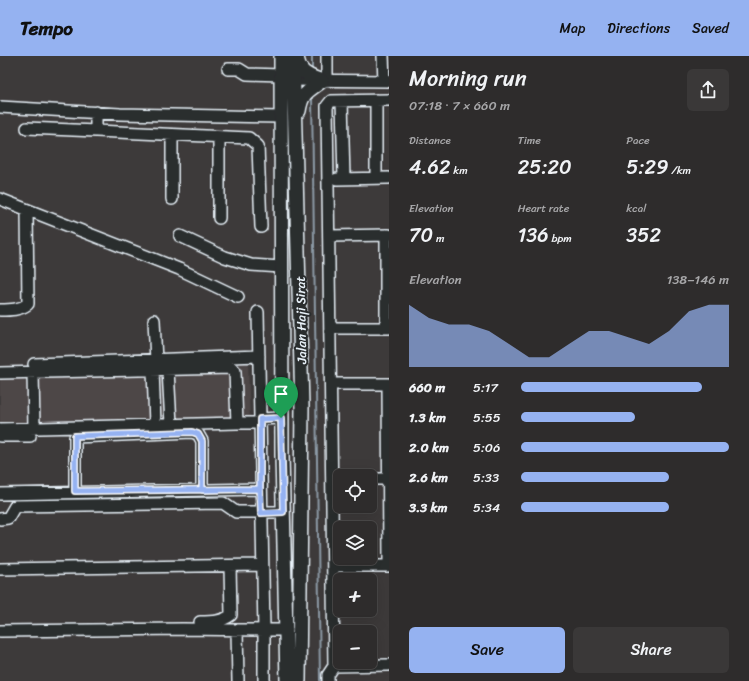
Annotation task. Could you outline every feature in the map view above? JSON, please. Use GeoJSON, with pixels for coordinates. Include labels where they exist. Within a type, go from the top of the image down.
{"type":"FeatureCollection","features":[{"type":"Feature","properties":{"kind":"main road","name":"Jalan Haji Sirat"},"geometry":{"type":"LineString","coordinates":[[281,56],[296,160],[301,309],[303,439],[299,681]]}},
{"type":"Feature","properties":{"kind":"main road","name":"Jalan Haji Sirat"},"geometry":{"type":"LineString","coordinates":[[287,681],[281,418],[281,117],[285,79],[293,56]]}},
{"type":"Feature","properties":{"kind":"main road"},"geometry":{"type":"LineString","coordinates":[[297,56],[301,70],[306,75],[324,81]]}},
{"type":"Feature","properties":{"kind":"main road"},"geometry":{"type":"LineString","coordinates":[[296,160],[301,100],[306,92],[324,81]]}},
{"type":"Feature","properties":{"kind":"main road"},"geometry":{"type":"LineString","coordinates":[[281,312],[287,352],[294,354],[297,349],[301,309]]}},
{"type":"Feature","properties":{"kind":"main road"},"geometry":{"type":"LineString","coordinates":[[282,456],[286,413],[288,405],[293,403],[299,411],[303,439]]}},
{"type":"Feature","properties":{"kind":"street"},"geometry":{"type":"LineString","coordinates":[[324,81],[327,56]]}},
{"type":"Feature","properties":{"kind":"street"},"geometry":{"type":"LineString","coordinates":[[228,69],[239,69],[247,74],[285,79],[324,81],[386,81],[383,56]]}},
{"type":"Feature","properties":{"kind":"street"},"geometry":{"type":"LineString","coordinates":[[376,100],[376,178]]}},
{"type":"Feature","properties":{"kind":"street"},"geometry":{"type":"LineString","coordinates":[[335,469],[331,384],[327,106],[332,101],[389,100]]}},
{"type":"Feature","properties":{"kind":"street"},"geometry":{"type":"LineString","coordinates":[[342,101],[344,179]]}},
{"type":"Feature","properties":{"kind":"street"},"geometry":{"type":"LineString","coordinates":[[0,107],[96,112],[281,117]]}},
{"type":"Feature","properties":{"kind":"street"},"geometry":{"type":"LineString","coordinates":[[96,112],[96,131]]}},
{"type":"Feature","properties":{"kind":"street"},"geometry":{"type":"LineString","coordinates":[[27,128],[249,138],[258,146],[261,227]]}},
{"type":"Feature","properties":{"kind":"street"},"geometry":{"type":"LineString","coordinates":[[172,135],[172,199]]}},
{"type":"Feature","properties":{"kind":"street"},"geometry":{"type":"LineString","coordinates":[[219,137],[219,218]]}},
{"type":"Feature","properties":{"kind":"street"},"geometry":{"type":"LineString","coordinates":[[328,179],[389,178]]}},
{"type":"Feature","properties":{"kind":"street"},"geometry":{"type":"LineString","coordinates":[[0,199],[179,269],[238,297]]}},
{"type":"Feature","properties":{"kind":"street"},"geometry":{"type":"LineString","coordinates":[[0,310],[12,310],[24,307],[28,304],[27,210]]}},
{"type":"Feature","properties":{"kind":"street"},"geometry":{"type":"LineString","coordinates":[[330,236],[388,235],[388,328],[331,328]]}},
{"type":"Feature","properties":{"kind":"street"},"geometry":{"type":"LineString","coordinates":[[180,236],[231,259],[251,265],[281,267]]}},
{"type":"Feature","properties":{"kind":"street"},"geometry":{"type":"LineString","coordinates":[[258,312],[264,681]]}},
{"type":"Feature","properties":{"kind":"street"},"geometry":{"type":"LineString","coordinates":[[154,320],[155,424]]}},
{"type":"Feature","properties":{"kind":"street"},"geometry":{"type":"LineString","coordinates":[[0,366],[36,364],[155,365],[259,356]]}},
{"type":"Feature","properties":{"kind":"street"},"geometry":{"type":"LineString","coordinates":[[0,373],[36,364]]}},
{"type":"Feature","properties":{"kind":"street"},"geometry":{"type":"LineString","coordinates":[[32,432],[36,364]]}},
{"type":"Feature","properties":{"kind":"street"},"geometry":{"type":"LineString","coordinates":[[155,365],[168,370],[232,368],[235,371],[237,384],[237,423]]}},
{"type":"Feature","properties":{"kind":"street"},"geometry":{"type":"LineString","coordinates":[[168,370],[171,424]]}},
{"type":"Feature","properties":{"kind":"street"},"geometry":{"type":"LineString","coordinates":[[331,384],[389,384],[389,561]]}},
{"type":"Feature","properties":{"kind":"street"},"geometry":{"type":"LineString","coordinates":[[0,436],[32,432],[155,424],[237,423],[281,418]]}},
{"type":"Feature","properties":{"kind":"street"},"geometry":{"type":"LineString","coordinates":[[0,429],[32,432]]}},
{"type":"Feature","properties":{"kind":"street"},"geometry":{"type":"LineString","coordinates":[[75,491],[75,436],[192,432],[198,434],[202,441],[202,490]]}},
{"type":"Feature","properties":{"kind":"street"},"geometry":{"type":"LineString","coordinates":[[377,479],[389,479]]}},
{"type":"Feature","properties":{"kind":"street"},"geometry":{"type":"LineString","coordinates":[[0,494],[75,491],[260,489]]}},
{"type":"Feature","properties":{"kind":"street"},"geometry":{"type":"LineString","coordinates":[[0,519],[8,518],[15,506],[223,503],[236,512],[283,512]]}},
{"type":"Feature","properties":{"kind":"street"},"geometry":{"type":"LineString","coordinates":[[334,625],[333,566],[335,513]]}},
{"type":"Feature","properties":{"kind":"street"},"geometry":{"type":"LineString","coordinates":[[0,569],[262,565]]}},
{"type":"Feature","properties":{"kind":"street"},"geometry":{"type":"LineString","coordinates":[[0,626],[212,622],[226,619],[231,614],[230,566]]}},
{"type":"Feature","properties":{"kind":"street"},"geometry":{"type":"LineString","coordinates":[[333,566],[389,566]]}},
{"type":"Feature","properties":{"kind":"street"},"geometry":{"type":"LineString","coordinates":[[0,631],[62,629],[287,630]]}},
{"type":"Feature","properties":{"kind":"street"},"geometry":{"type":"LineString","coordinates":[[237,630],[238,681]]}},
{"type":"Feature","properties":{"kind":"street"},"geometry":{"type":"LineString","coordinates":[[377,665],[389,665]]}},
{"type":"Feature","properties":{"kind":"street"},"geometry":{"type":"LineString","coordinates":[[328,681],[328,675],[333,668]]}},
{"type":"Feature","properties":{"kind":"shaded area"},"geometry":{"type":"Polygon","coordinates":[[[248,360],[250,426],[0,432],[0,366],[248,360]]]}},
{"type":"Feature","properties":{"kind":"waterway"},"geometry":{"type":"LineString","coordinates":[[312,56],[312,69]]}},
{"type":"Feature","properties":{"kind":"waterway"},"geometry":{"type":"LineString","coordinates":[[312,97],[320,681]]}},
{"type":"Feature","properties":{"kind":"route"},"geometry":{"type":"LineString","coordinates":[[281,418],[260,419],[260,489],[202,490],[75,491],[75,436],[192,432],[198,434],[202,441],[202,490],[260,489],[261,513],[283,512],[281,418]]}}]}
